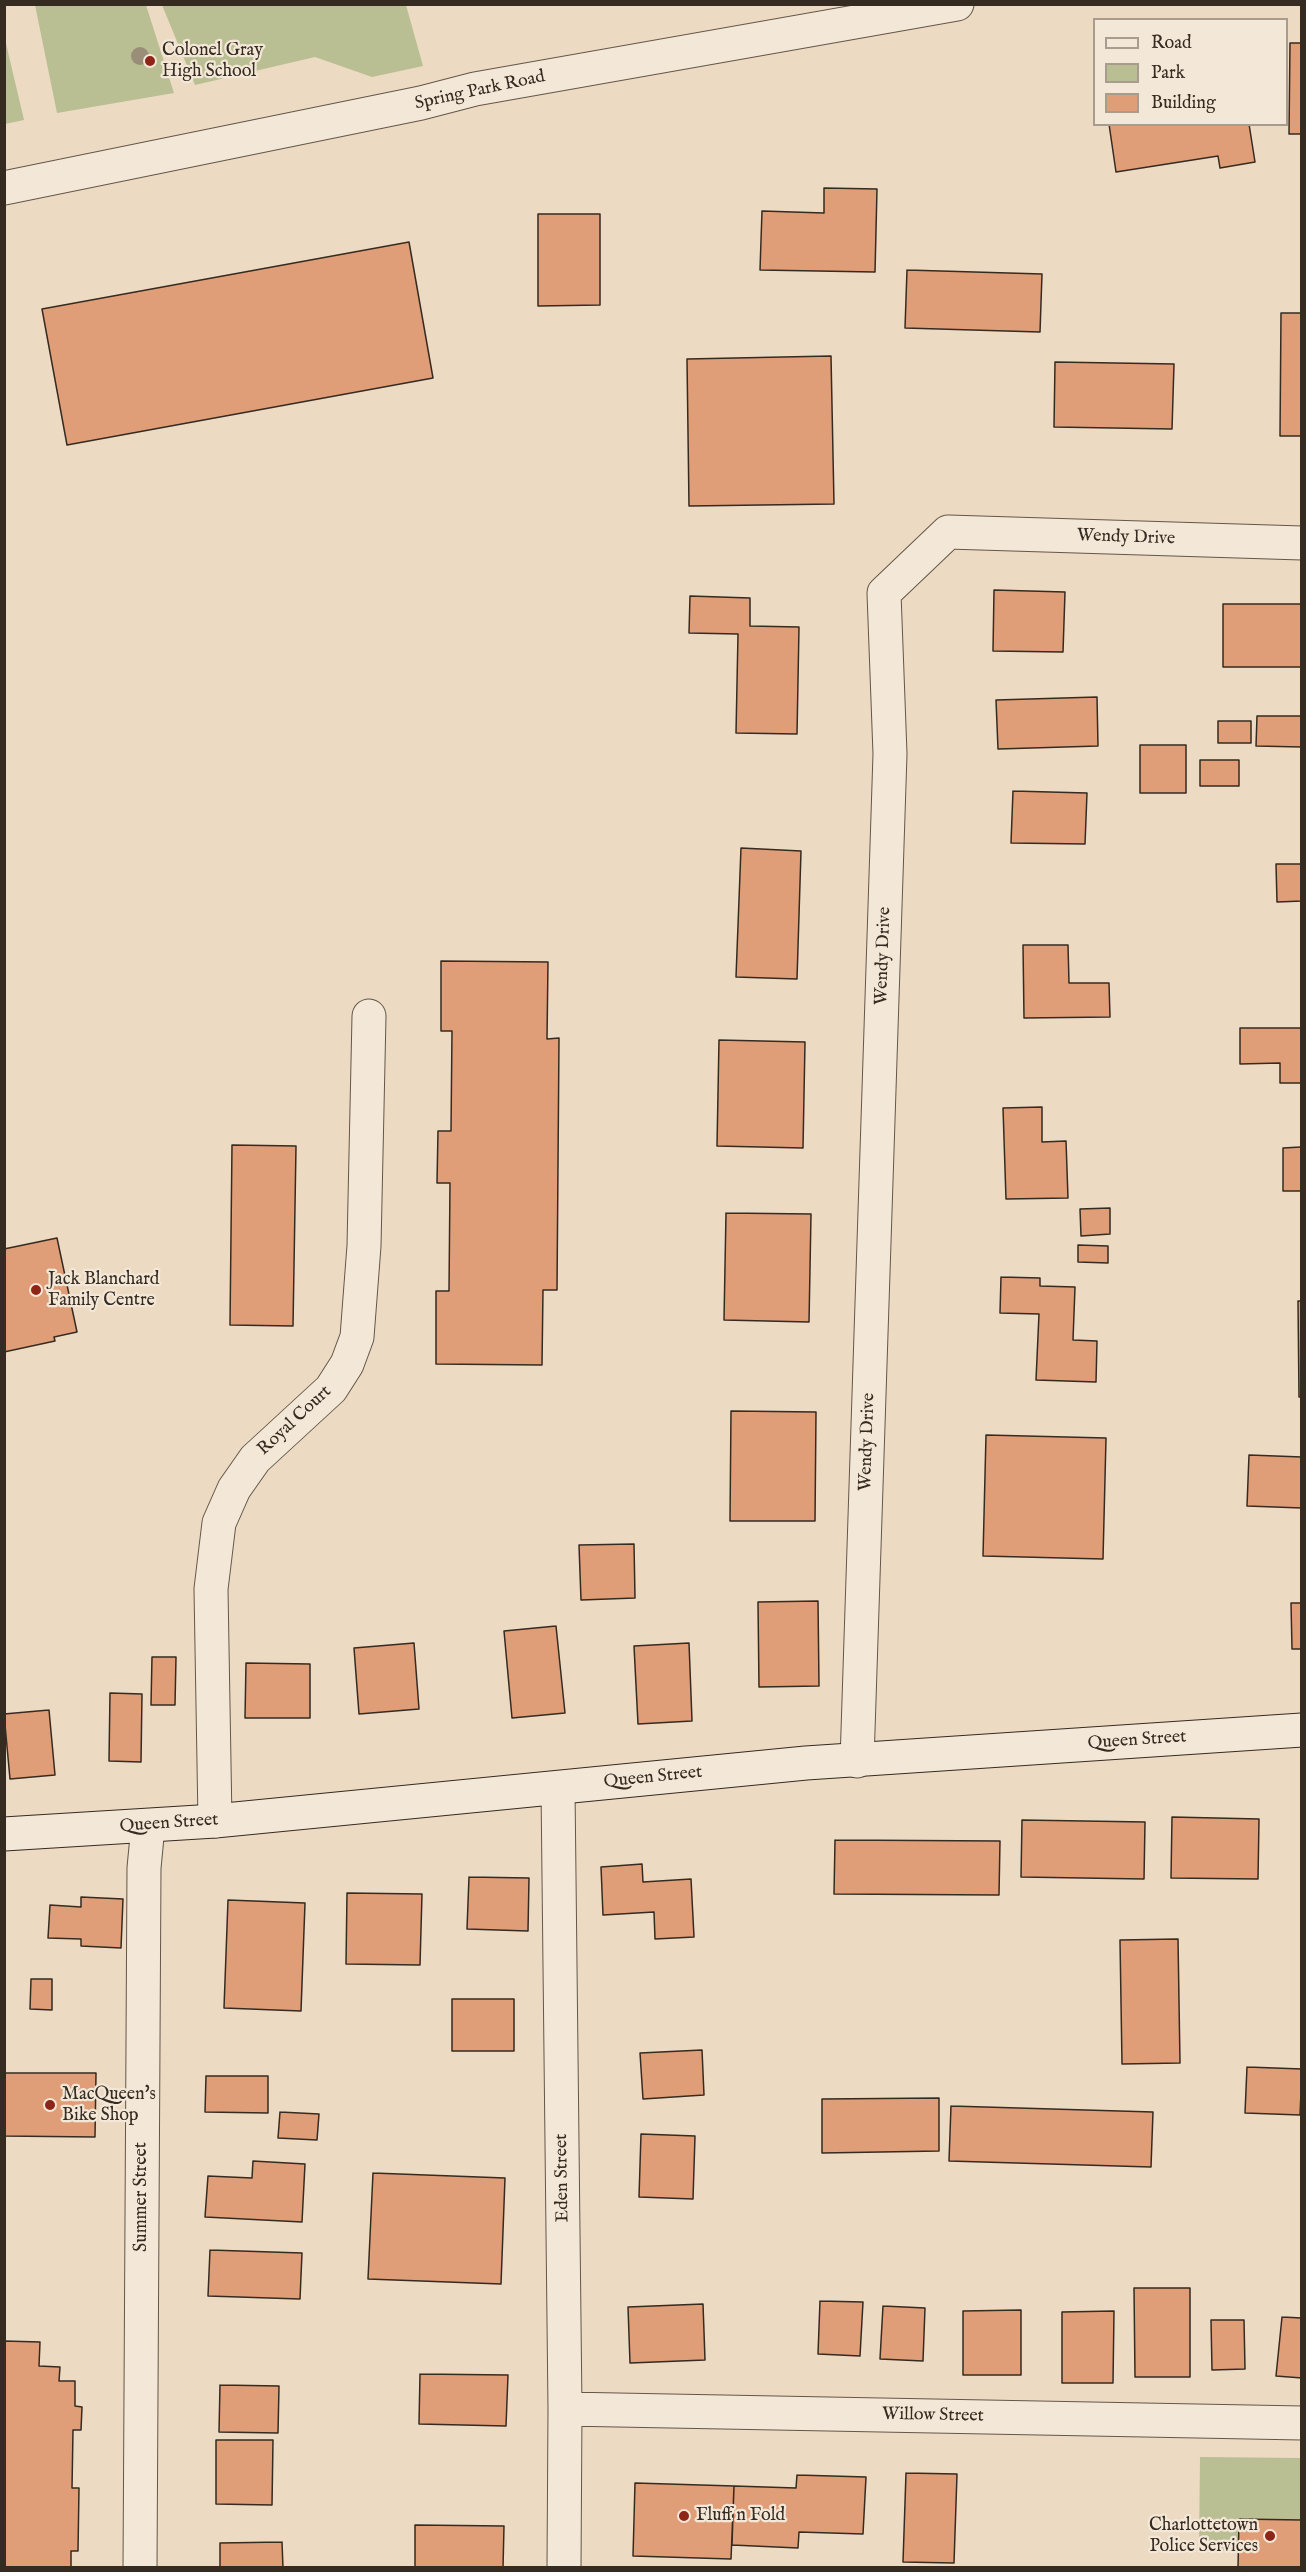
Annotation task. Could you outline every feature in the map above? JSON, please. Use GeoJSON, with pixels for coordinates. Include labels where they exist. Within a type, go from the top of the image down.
{"type":"FeatureCollection","features":[{"type":"Feature","properties":{"kind":"street","name":"Spring Park Road"},"geometry":{"type":"LineString","coordinates":[[4,188],[421,103],[475,89],[957,4]]}},
{"type":"Feature","properties":{"kind":"street","name":"Wendy Drive"},"geometry":{"type":"LineString","coordinates":[[857,1761],[890,754],[884,593],[948,532],[1302,543]]}},
{"type":"Feature","properties":{"kind":"street","name":"Royal Court"},"geometry":{"type":"LineString","coordinates":[[215,1821],[211,1589],[219,1523],[234,1489],[255,1459],[331,1389],[347,1364],[357,1337],[364,1246],[369,1016]]}},
{"type":"Feature","properties":{"kind":"street","name":"Queen Street"},"geometry":{"type":"LineString","coordinates":[[4,1834],[215,1821],[806,1763],[1297,1733]]}},
{"type":"Feature","properties":{"kind":"street","name":"Eden Street"},"geometry":{"type":"LineString","coordinates":[[558,1788],[565,2409],[564,2568]]}},
{"type":"Feature","properties":{"kind":"street","name":"Summer Street"},"geometry":{"type":"LineString","coordinates":[[140,2568],[144,1880],[148,1826]]}},
{"type":"Feature","properties":{"kind":"street","name":"Willow Street"},"geometry":{"type":"LineString","coordinates":[[565,2409],[1302,2423]]}},
{"type":"Feature","properties":{"kind":"green space"},"geometry":{"type":"Polygon","coordinates":[[[35,5],[146,5],[174,93],[57,113],[35,5]]]}},
{"type":"Feature","properties":{"kind":"green space"},"geometry":{"type":"Polygon","coordinates":[[[162,5],[406,5],[423,66],[372,77],[315,57],[195,85],[162,5]]]}},
{"type":"Feature","properties":{"kind":"green space"},"geometry":{"type":"Polygon","coordinates":[[[4,35],[24,120],[5,124],[4,124],[4,35]]]}},
{"type":"Feature","properties":{"kind":"green space"},"geometry":{"type":"Polygon","coordinates":[[[1200,2457],[1301,2458],[1301,2520],[1239,2519],[1238,2551],[1199,2551],[1200,2457]]]}},
{"type":"Feature","properties":{"kind":"building"},"geometry":{"type":"Polygon","coordinates":[[[1290,43],[1302,43],[1302,134],[1289,134],[1290,43]]]}},
{"type":"Feature","properties":{"kind":"building"},"geometry":{"type":"Polygon","coordinates":[[[1109,126],[1249,126],[1255,162],[1220,168],[1218,156],[1116,172],[1109,126]]]}},
{"type":"Feature","properties":{"kind":"building"},"geometry":{"type":"Polygon","coordinates":[[[824,188],[877,189],[875,272],[760,270],[762,211],[824,213],[824,188]]]}},
{"type":"Feature","properties":{"kind":"building"},"geometry":{"type":"Polygon","coordinates":[[[538,214],[600,214],[600,305],[538,306],[538,214]]]}},
{"type":"Feature","properties":{"kind":"building"},"geometry":{"type":"Polygon","coordinates":[[[409,242],[433,378],[67,445],[42,309],[409,242]]]}},
{"type":"Feature","properties":{"kind":"building"},"geometry":{"type":"Polygon","coordinates":[[[907,270],[1042,274],[1040,332],[905,328],[907,270]]]}},
{"type":"Feature","properties":{"kind":"building"},"geometry":{"type":"Polygon","coordinates":[[[1281,313],[1302,313],[1302,436],[1280,436],[1281,313]]]}},
{"type":"Feature","properties":{"kind":"building"},"geometry":{"type":"Polygon","coordinates":[[[831,356],[834,504],[689,506],[687,359],[831,356]]]}},
{"type":"Feature","properties":{"kind":"building"},"geometry":{"type":"Polygon","coordinates":[[[1055,362],[1174,364],[1172,429],[1054,427],[1055,362]]]}},
{"type":"Feature","properties":{"kind":"building"},"geometry":{"type":"Polygon","coordinates":[[[994,590],[1065,592],[1063,652],[993,651],[994,590]]]}},
{"type":"Feature","properties":{"kind":"building"},"geometry":{"type":"Polygon","coordinates":[[[690,596],[750,598],[750,626],[799,627],[797,734],[736,733],[738,634],[689,633],[690,596]]]}},
{"type":"Feature","properties":{"kind":"building"},"geometry":{"type":"Polygon","coordinates":[[[1223,604],[1302,604],[1302,667],[1223,667],[1223,604]]]}},
{"type":"Feature","properties":{"kind":"building"},"geometry":{"type":"Polygon","coordinates":[[[1097,697],[1098,746],[998,749],[996,700],[1097,697]]]}},
{"type":"Feature","properties":{"kind":"building"},"geometry":{"type":"Polygon","coordinates":[[[1257,716],[1302,716],[1302,747],[1256,746],[1257,716]]]}},
{"type":"Feature","properties":{"kind":"building"},"geometry":{"type":"Polygon","coordinates":[[[1218,721],[1251,721],[1251,743],[1218,743],[1218,721]]]}},
{"type":"Feature","properties":{"kind":"building"},"geometry":{"type":"Polygon","coordinates":[[[1140,745],[1186,745],[1186,793],[1140,793],[1140,745]]]}},
{"type":"Feature","properties":{"kind":"building"},"geometry":{"type":"Polygon","coordinates":[[[1200,760],[1239,760],[1239,786],[1200,786],[1200,760]]]}},
{"type":"Feature","properties":{"kind":"building"},"geometry":{"type":"Polygon","coordinates":[[[1013,791],[1087,793],[1085,844],[1011,843],[1013,791]]]}},
{"type":"Feature","properties":{"kind":"building"},"geometry":{"type":"Polygon","coordinates":[[[741,848],[801,851],[797,979],[736,977],[741,848]]]}},
{"type":"Feature","properties":{"kind":"building"},"geometry":{"type":"Polygon","coordinates":[[[1276,864],[1302,864],[1302,901],[1277,902],[1276,864]]]}},
{"type":"Feature","properties":{"kind":"building"},"geometry":{"type":"Polygon","coordinates":[[[1023,945],[1068,945],[1069,983],[1109,983],[1110,1017],[1024,1018],[1023,945]]]}},
{"type":"Feature","properties":{"kind":"building"},"geometry":{"type":"Polygon","coordinates":[[[441,961],[548,962],[547,1039],[559,1038],[557,1290],[543,1290],[542,1365],[436,1364],[436,1291],[449,1291],[450,1183],[437,1183],[438,1131],[451,1131],[452,1031],[441,1031],[441,961]]]}},
{"type":"Feature","properties":{"kind":"building"},"geometry":{"type":"Polygon","coordinates":[[[1240,1028],[1302,1028],[1302,1083],[1280,1083],[1280,1063],[1240,1064],[1240,1028]]]}},
{"type":"Feature","properties":{"kind":"building"},"geometry":{"type":"Polygon","coordinates":[[[719,1040],[805,1042],[803,1148],[717,1146],[719,1040]]]}},
{"type":"Feature","properties":{"kind":"building"},"geometry":{"type":"Polygon","coordinates":[[[1042,1107],[1042,1142],[1066,1141],[1068,1198],[1006,1199],[1003,1108],[1042,1107]]]}},
{"type":"Feature","properties":{"kind":"building"},"geometry":{"type":"Polygon","coordinates":[[[232,1145],[296,1146],[293,1326],[230,1325],[232,1145]]]}},
{"type":"Feature","properties":{"kind":"building"},"geometry":{"type":"Polygon","coordinates":[[[1302,1147],[1302,1255],[1301,1191],[1283,1191],[1283,1148],[1302,1147]]]}},
{"type":"Feature","properties":{"kind":"building"},"geometry":{"type":"Polygon","coordinates":[[[1110,1208],[1110,1234],[1081,1236],[1080,1209],[1110,1208]]]}},
{"type":"Feature","properties":{"kind":"building"},"geometry":{"type":"Polygon","coordinates":[[[726,1213],[811,1214],[809,1322],[724,1320],[726,1213]]]}},
{"type":"Feature","properties":{"kind":"building","name":"Jack Blanchard Family Centre"},"geometry":{"type":"Polygon","coordinates":[[[57,1238],[77,1332],[54,1337],[55,1341],[4,1352],[4,1249],[57,1238]]]}},
{"type":"Feature","properties":{"kind":"building"},"geometry":{"type":"Polygon","coordinates":[[[1078,1245],[1108,1246],[1108,1263],[1078,1262],[1078,1245]]]}},
{"type":"Feature","properties":{"kind":"building"},"geometry":{"type":"Polygon","coordinates":[[[1001,1277],[1040,1278],[1040,1286],[1075,1287],[1073,1340],[1097,1341],[1096,1382],[1036,1380],[1039,1314],[1000,1313],[1001,1277]]]}},
{"type":"Feature","properties":{"kind":"building"},"geometry":{"type":"Polygon","coordinates":[[[1298,1301],[1302,1301],[1302,1397],[1299,1397],[1298,1301]]]}},
{"type":"Feature","properties":{"kind":"building"},"geometry":{"type":"Polygon","coordinates":[[[731,1411],[816,1412],[815,1521],[730,1521],[731,1411]]]}},
{"type":"Feature","properties":{"kind":"building"},"geometry":{"type":"Polygon","coordinates":[[[986,1435],[1106,1438],[1103,1559],[983,1556],[986,1435]]]}},
{"type":"Feature","properties":{"kind":"building"},"geometry":{"type":"Polygon","coordinates":[[[1249,1455],[1302,1457],[1302,1508],[1247,1506],[1249,1455]]]}},
{"type":"Feature","properties":{"kind":"building"},"geometry":{"type":"Polygon","coordinates":[[[634,1544],[635,1598],[581,1600],[579,1545],[634,1544]]]}},
{"type":"Feature","properties":{"kind":"building"},"geometry":{"type":"Polygon","coordinates":[[[818,1601],[819,1686],[759,1687],[758,1602],[818,1601]]]}},
{"type":"Feature","properties":{"kind":"building"},"geometry":{"type":"Polygon","coordinates":[[[1291,1603],[1302,1603],[1302,1649],[1292,1649],[1291,1603]]]}},
{"type":"Feature","properties":{"kind":"building"},"geometry":{"type":"Polygon","coordinates":[[[556,1626],[565,1713],[512,1718],[504,1631],[556,1626]]]}},
{"type":"Feature","properties":{"kind":"building"},"geometry":{"type":"Polygon","coordinates":[[[414,1643],[419,1709],[359,1714],[354,1648],[414,1643]]]}},
{"type":"Feature","properties":{"kind":"building"},"geometry":{"type":"Polygon","coordinates":[[[689,1643],[692,1721],[638,1724],[634,1646],[689,1643]]]}},
{"type":"Feature","properties":{"kind":"building"},"geometry":{"type":"Polygon","coordinates":[[[152,1657],[176,1657],[175,1705],[151,1705],[152,1657]]]}},
{"type":"Feature","properties":{"kind":"building"},"geometry":{"type":"Polygon","coordinates":[[[246,1663],[310,1664],[310,1718],[245,1718],[246,1663]]]}},
{"type":"Feature","properties":{"kind":"building"},"geometry":{"type":"Polygon","coordinates":[[[110,1693],[142,1694],[141,1762],[109,1761],[110,1693]]]}},
{"type":"Feature","properties":{"kind":"building"},"geometry":{"type":"Polygon","coordinates":[[[49,1710],[55,1775],[10,1779],[4,1714],[49,1710]]]}},
{"type":"Feature","properties":{"kind":"building"},"geometry":{"type":"Polygon","coordinates":[[[1172,1817],[1259,1819],[1258,1879],[1171,1878],[1172,1817]]]}},
{"type":"Feature","properties":{"kind":"building"},"geometry":{"type":"Polygon","coordinates":[[[1022,1820],[1145,1822],[1144,1879],[1021,1877],[1022,1820]]]}},
{"type":"Feature","properties":{"kind":"building"},"geometry":{"type":"Polygon","coordinates":[[[835,1840],[1000,1841],[999,1895],[834,1894],[835,1840]]]}},
{"type":"Feature","properties":{"kind":"building"},"geometry":{"type":"Polygon","coordinates":[[[642,1864],[643,1882],[691,1879],[694,1937],[655,1939],[654,1912],[603,1915],[601,1867],[642,1864]]]}},
{"type":"Feature","properties":{"kind":"building"},"geometry":{"type":"Polygon","coordinates":[[[469,1877],[529,1878],[528,1931],[467,1929],[469,1877]]]}},
{"type":"Feature","properties":{"kind":"building"},"geometry":{"type":"Polygon","coordinates":[[[347,1893],[422,1894],[420,1965],[346,1964],[347,1893]]]}},
{"type":"Feature","properties":{"kind":"building"},"geometry":{"type":"Polygon","coordinates":[[[81,1897],[123,1899],[121,1948],[81,1946],[81,1939],[48,1938],[50,1905],[81,1907],[81,1897]]]}},
{"type":"Feature","properties":{"kind":"building"},"geometry":{"type":"Polygon","coordinates":[[[228,1900],[305,1903],[301,2011],[224,2008],[228,1900]]]}},
{"type":"Feature","properties":{"kind":"building"},"geometry":{"type":"Polygon","coordinates":[[[1178,1939],[1180,2063],[1122,2064],[1120,1940],[1178,1939]]]}},
{"type":"Feature","properties":{"kind":"building"},"geometry":{"type":"Polygon","coordinates":[[[31,1979],[52,1979],[52,2010],[30,2009],[31,1979]]]}},
{"type":"Feature","properties":{"kind":"building"},"geometry":{"type":"Polygon","coordinates":[[[452,1999],[514,1999],[514,2051],[452,2051],[452,1999]]]}},
{"type":"Feature","properties":{"kind":"building"},"geometry":{"type":"Polygon","coordinates":[[[702,2050],[704,2095],[643,2099],[640,2053],[702,2050]]]}},
{"type":"Feature","properties":{"kind":"building"},"geometry":{"type":"Polygon","coordinates":[[[1247,2067],[1302,2069],[1300,2115],[1245,2113],[1247,2067]]]}},
{"type":"Feature","properties":{"kind":"building","name":"MacQueen's Bike Shop"},"geometry":{"type":"Polygon","coordinates":[[[4,2073],[96,2073],[95,2137],[4,2136],[4,2073]]]}},
{"type":"Feature","properties":{"kind":"building"},"geometry":{"type":"Polygon","coordinates":[[[206,2076],[268,2076],[268,2113],[205,2112],[206,2076]]]}},
{"type":"Feature","properties":{"kind":"building"},"geometry":{"type":"Polygon","coordinates":[[[939,2098],[939,2151],[822,2153],[822,2099],[939,2098]]]}},
{"type":"Feature","properties":{"kind":"building"},"geometry":{"type":"Polygon","coordinates":[[[951,2106],[1153,2112],[1151,2167],[949,2161],[951,2106]]]}},
{"type":"Feature","properties":{"kind":"building"},"geometry":{"type":"Polygon","coordinates":[[[280,2112],[319,2114],[317,2140],[278,2138],[280,2112]]]}},
{"type":"Feature","properties":{"kind":"building"},"geometry":{"type":"Polygon","coordinates":[[[641,2134],[695,2136],[693,2199],[639,2197],[641,2134]]]}},
{"type":"Feature","properties":{"kind":"building"},"geometry":{"type":"Polygon","coordinates":[[[253,2161],[305,2164],[302,2222],[205,2217],[208,2176],[252,2178],[253,2161]]]}},
{"type":"Feature","properties":{"kind":"building"},"geometry":{"type":"Polygon","coordinates":[[[373,2173],[505,2178],[501,2284],[368,2279],[373,2173]]]}},
{"type":"Feature","properties":{"kind":"building"},"geometry":{"type":"Polygon","coordinates":[[[210,2250],[302,2253],[300,2299],[208,2296],[210,2250]]]}},
{"type":"Feature","properties":{"kind":"building"},"geometry":{"type":"Polygon","coordinates":[[[1134,2288],[1190,2288],[1190,2377],[1135,2377],[1134,2288]]]}},
{"type":"Feature","properties":{"kind":"building"},"geometry":{"type":"Polygon","coordinates":[[[820,2301],[863,2302],[860,2356],[818,2354],[820,2301]]]}},
{"type":"Feature","properties":{"kind":"building"},"geometry":{"type":"Polygon","coordinates":[[[703,2304],[705,2360],[630,2363],[628,2307],[703,2304]]]}},
{"type":"Feature","properties":{"kind":"building"},"geometry":{"type":"Polygon","coordinates":[[[883,2306],[925,2308],[923,2361],[880,2359],[883,2306]]]}},
{"type":"Feature","properties":{"kind":"building"},"geometry":{"type":"Polygon","coordinates":[[[1021,2310],[1021,2375],[963,2375],[963,2311],[1021,2310]]]}},
{"type":"Feature","properties":{"kind":"building"},"geometry":{"type":"Polygon","coordinates":[[[1114,2311],[1113,2383],[1062,2383],[1062,2312],[1114,2311]]]}},
{"type":"Feature","properties":{"kind":"building"},"geometry":{"type":"Polygon","coordinates":[[[1282,2317],[1302,2318],[1302,2378],[1276,2376],[1282,2317]]]}},
{"type":"Feature","properties":{"kind":"building"},"geometry":{"type":"Polygon","coordinates":[[[1211,2320],[1244,2320],[1245,2369],[1212,2370],[1211,2320]]]}},
{"type":"Feature","properties":{"kind":"building"},"geometry":{"type":"Polygon","coordinates":[[[4,2341],[40,2342],[39,2366],[60,2367],[59,2381],[75,2381],[75,2406],[82,2407],[81,2430],[73,2430],[72,2488],[79,2488],[78,2551],[71,2551],[71,2568],[4,2568],[4,2341]]]}},
{"type":"Feature","properties":{"kind":"building"},"geometry":{"type":"Polygon","coordinates":[[[420,2374],[508,2375],[506,2426],[419,2424],[420,2374]]]}},
{"type":"Feature","properties":{"kind":"building"},"geometry":{"type":"Polygon","coordinates":[[[220,2385],[279,2386],[278,2433],[219,2432],[220,2385]]]}},
{"type":"Feature","properties":{"kind":"building"},"geometry":{"type":"Polygon","coordinates":[[[216,2440],[273,2440],[272,2505],[216,2504],[216,2440]]]}},
{"type":"Feature","properties":{"kind":"building"},"geometry":{"type":"Polygon","coordinates":[[[906,2473],[957,2474],[954,2563],[903,2562],[906,2473]]]}},
{"type":"Feature","properties":{"kind":"building"},"geometry":{"type":"Polygon","coordinates":[[[797,2475],[866,2477],[863,2534],[799,2532],[798,2548],[732,2545],[734,2486],[796,2488],[797,2475]]]}},
{"type":"Feature","properties":{"kind":"building","name":"Fluff n Fold"},"geometry":{"type":"Polygon","coordinates":[[[635,2483],[734,2486],[731,2559],[633,2556],[635,2483]]]}},
{"type":"Feature","properties":{"kind":"building","name":"Charlottetown Police Services"},"geometry":{"type":"Polygon","coordinates":[[[1239,2519],[1302,2520],[1302,2568],[1238,2568],[1239,2519]]]}},
{"type":"Feature","properties":{"kind":"building"},"geometry":{"type":"Polygon","coordinates":[[[415,2525],[504,2526],[503,2568],[415,2568],[415,2525]]]}},
{"type":"Feature","properties":{"kind":"building"},"geometry":{"type":"Polygon","coordinates":[[[282,2542],[283,2568],[220,2568],[220,2543],[282,2542]]]}},
{"type":"Feature","properties":{"kind":"place","name":"Colonel Gray High School"},"geometry":{"type":"Point","coordinates":[150,61]}},
{"type":"Feature","properties":{"kind":"place","name":"Jack Blanchard Family Centre"},"geometry":{"type":"Point","coordinates":[36,1290]}},
{"type":"Feature","properties":{"kind":"place","name":"MacQueen's Bike Shop"},"geometry":{"type":"Point","coordinates":[50,2105]}},
{"type":"Feature","properties":{"kind":"place","name":"Fluff n Fold"},"geometry":{"type":"Point","coordinates":[684,2516]}},
{"type":"Feature","properties":{"kind":"place","name":"Charlottetown Police Services"},"geometry":{"type":"Point","coordinates":[1270,2536]}}]}
